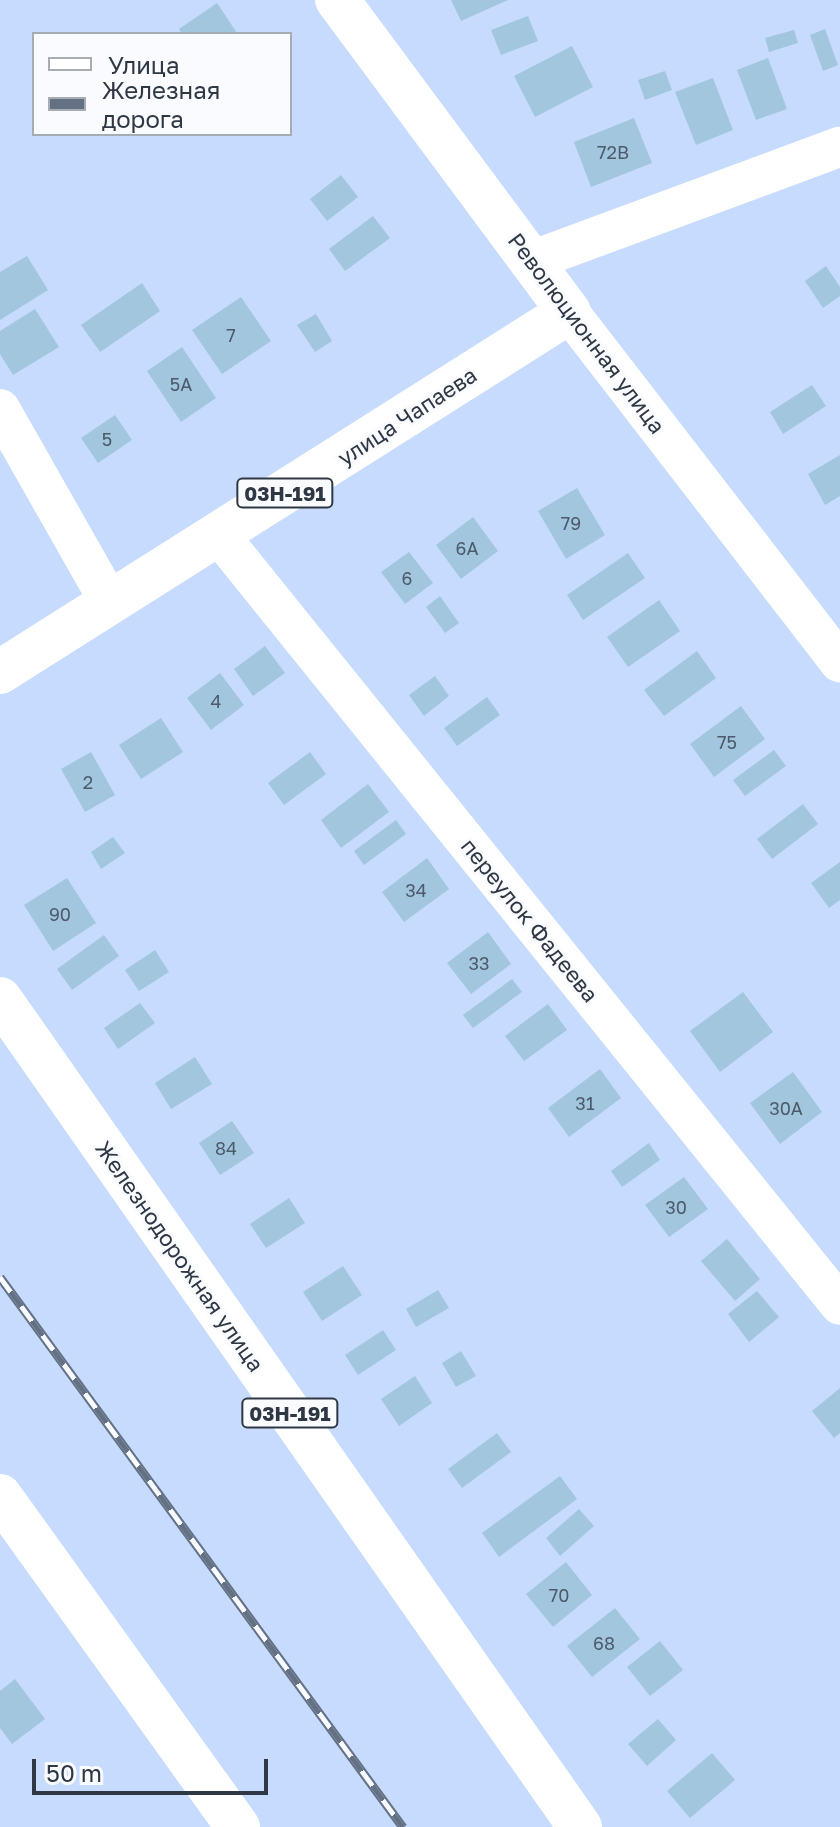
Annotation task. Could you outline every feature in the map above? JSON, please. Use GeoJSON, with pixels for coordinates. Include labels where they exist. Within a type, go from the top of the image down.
{"type":"FeatureCollection","features":[{"type":"Feature","properties":{"kind":"main road","name":"Революционная улица"},"geometry":{"type":"LineString","coordinates":[[337,0],[569,312]]}},
{"type":"Feature","properties":{"kind":"main road","name":"улица Чапаева"},"geometry":{"type":"LineString","coordinates":[[0,672],[569,312]]}},
{"type":"Feature","properties":{"kind":"main road","name":"Железнодорожная улица"},"geometry":{"type":"LineString","coordinates":[[0,999],[580,1827]]}},
{"type":"Feature","properties":{"kind":"main road"},"geometry":{"type":"LineString","coordinates":[[0,1496],[238,1827]]}},
{"type":"Feature","properties":{"kind":"street"},"geometry":{"type":"LineString","coordinates":[[531,261],[840,147]]}},
{"type":"Feature","properties":{"kind":"street","name":"Революционная улица"},"geometry":{"type":"LineString","coordinates":[[569,312],[840,663]]}},
{"type":"Feature","properties":{"kind":"street"},"geometry":{"type":"LineString","coordinates":[[0,409],[111,604]]}},
{"type":"Feature","properties":{"kind":"street","name":"переулок Фадеева"},"geometry":{"type":"LineString","coordinates":[[219,535],[840,1305]]}},
{"type":"Feature","properties":{"kind":"building"},"geometry":{"type":"Polygon","coordinates":[[[451,0],[508,0],[461,21],[451,0]]]}},
{"type":"Feature","properties":{"kind":"building"},"geometry":{"type":"Polygon","coordinates":[[[217,3],[236,32],[181,32],[179,29],[217,3]]]}},
{"type":"Feature","properties":{"kind":"building"},"geometry":{"type":"Polygon","coordinates":[[[528,16],[538,41],[501,55],[491,30],[528,16]]]}},
{"type":"Feature","properties":{"kind":"building"},"geometry":{"type":"Polygon","coordinates":[[[825,29],[838,65],[823,71],[810,35],[825,29]]]}},
{"type":"Feature","properties":{"kind":"building"},"geometry":{"type":"Polygon","coordinates":[[[794,30],[798,43],[769,52],[765,38],[794,30]]]}},
{"type":"Feature","properties":{"kind":"building"},"geometry":{"type":"Polygon","coordinates":[[[572,46],[593,87],[535,117],[514,76],[572,46]]]}},
{"type":"Feature","properties":{"kind":"building"},"geometry":{"type":"Polygon","coordinates":[[[768,58],[787,109],[756,120],[737,70],[768,58]]]}},
{"type":"Feature","properties":{"kind":"building"},"geometry":{"type":"Polygon","coordinates":[[[665,71],[672,90],[645,100],[638,80],[665,71]]]}},
{"type":"Feature","properties":{"kind":"building"},"geometry":{"type":"Polygon","coordinates":[[[713,78],[733,130],[696,145],[675,92],[713,78]]]}},
{"type":"Feature","properties":{"kind":"building"},"geometry":{"type":"Polygon","coordinates":[[[634,118],[652,163],[591,187],[574,142],[634,118]]]}},
{"type":"Feature","properties":{"kind":"building"},"geometry":{"type":"Polygon","coordinates":[[[341,175],[358,197],[327,221],[310,199],[341,175]]]}},
{"type":"Feature","properties":{"kind":"building"},"geometry":{"type":"Polygon","coordinates":[[[373,216],[390,238],[345,271],[329,249],[373,216]]]}},
{"type":"Feature","properties":{"kind":"building"},"geometry":{"type":"Polygon","coordinates":[[[27,256],[48,290],[0,320],[0,272],[27,256]]]}},
{"type":"Feature","properties":{"kind":"building"},"geometry":{"type":"Polygon","coordinates":[[[826,266],[840,287],[840,296],[823,308],[805,281],[826,266]]]}},
{"type":"Feature","properties":{"kind":"building"},"geometry":{"type":"Polygon","coordinates":[[[142,283],[160,311],[100,352],[81,325],[142,283]]]}},
{"type":"Feature","properties":{"kind":"building"},"geometry":{"type":"Polygon","coordinates":[[[241,297],[271,341],[222,374],[192,330],[241,297]]]}},
{"type":"Feature","properties":{"kind":"building"},"geometry":{"type":"Polygon","coordinates":[[[35,309],[59,347],[13,375],[0,354],[0,331],[35,309]]]}},
{"type":"Feature","properties":{"kind":"building"},"geometry":{"type":"Polygon","coordinates":[[[316,314],[332,341],[315,352],[297,325],[316,314]]]}},
{"type":"Feature","properties":{"kind":"building"},"geometry":{"type":"Polygon","coordinates":[[[182,347],[216,398],[181,422],[147,371],[182,347]]]}},
{"type":"Feature","properties":{"kind":"building"},"geometry":{"type":"Polygon","coordinates":[[[812,385],[826,406],[783,434],[770,412],[812,385]]]}},
{"type":"Feature","properties":{"kind":"building"},"geometry":{"type":"Polygon","coordinates":[[[115,415],[132,440],[98,463],[81,438],[115,415]]]}},
{"type":"Feature","properties":{"kind":"building"},"geometry":{"type":"Polygon","coordinates":[[[840,455],[840,496],[825,505],[808,474],[840,455]]]}},
{"type":"Feature","properties":{"kind":"building"},"geometry":{"type":"Polygon","coordinates":[[[577,488],[605,535],[566,559],[538,511],[577,488]]]}},
{"type":"Feature","properties":{"kind":"building"},"geometry":{"type":"Polygon","coordinates":[[[473,517],[498,551],[461,579],[436,545],[473,517]]]}},
{"type":"Feature","properties":{"kind":"building"},"geometry":{"type":"Polygon","coordinates":[[[409,552],[433,583],[405,604],[381,572],[409,552]]]}},
{"type":"Feature","properties":{"kind":"building"},"geometry":{"type":"Polygon","coordinates":[[[628,553],[645,578],[583,620],[567,595],[628,553]]]}},
{"type":"Feature","properties":{"kind":"building"},"geometry":{"type":"Polygon","coordinates":[[[440,596],[459,623],[445,633],[426,607],[440,596]]]}},
{"type":"Feature","properties":{"kind":"building"},"geometry":{"type":"Polygon","coordinates":[[[659,600],[680,631],[628,667],[607,637],[659,600]]]}},
{"type":"Feature","properties":{"kind":"building"},"geometry":{"type":"Polygon","coordinates":[[[265,646],[285,673],[253,696],[234,669],[265,646]]]}},
{"type":"Feature","properties":{"kind":"building"},"geometry":{"type":"Polygon","coordinates":[[[697,651],[716,678],[664,716],[644,690],[697,651]]]}},
{"type":"Feature","properties":{"kind":"building"},"geometry":{"type":"Polygon","coordinates":[[[220,673],[244,705],[211,730],[187,698],[220,673]]]}},
{"type":"Feature","properties":{"kind":"building"},"geometry":{"type":"Polygon","coordinates":[[[435,676],[449,696],[424,716],[409,695],[435,676]]]}},
{"type":"Feature","properties":{"kind":"building"},"geometry":{"type":"Polygon","coordinates":[[[487,697],[500,715],[457,746],[444,728],[487,697]]]}},
{"type":"Feature","properties":{"kind":"building"},"geometry":{"type":"Polygon","coordinates":[[[741,706],[765,739],[714,777],[690,744],[741,706]]]}},
{"type":"Feature","properties":{"kind":"building"},"geometry":{"type":"Polygon","coordinates":[[[161,718],[183,752],[141,779],[119,745],[161,718]]]}},
{"type":"Feature","properties":{"kind":"building"},"geometry":{"type":"Polygon","coordinates":[[[774,750],[786,766],[745,796],[733,780],[774,750]]]}},
{"type":"Feature","properties":{"kind":"building"},"geometry":{"type":"Polygon","coordinates":[[[91,752],[115,795],[85,812],[61,769],[91,752]]]}},
{"type":"Feature","properties":{"kind":"building"},"geometry":{"type":"Polygon","coordinates":[[[310,752],[326,774],[284,805],[268,783],[310,752]]]}},
{"type":"Feature","properties":{"kind":"building"},"geometry":{"type":"Polygon","coordinates":[[[368,784],[389,812],[341,848],[321,820],[368,784]]]}},
{"type":"Feature","properties":{"kind":"building"},"geometry":{"type":"Polygon","coordinates":[[[803,804],[818,824],[772,859],[757,839],[803,804]]]}},
{"type":"Feature","properties":{"kind":"building"},"geometry":{"type":"Polygon","coordinates":[[[396,820],[406,834],[364,865],[354,851],[396,820]]]}},
{"type":"Feature","properties":{"kind":"building"},"geometry":{"type":"Polygon","coordinates":[[[113,837],[125,853],[101,869],[91,852],[113,837]]]}},
{"type":"Feature","properties":{"kind":"building"},"geometry":{"type":"Polygon","coordinates":[[[427,858],[449,889],[404,922],[382,892],[427,858]]]}},
{"type":"Feature","properties":{"kind":"building"},"geometry":{"type":"Polygon","coordinates":[[[840,862],[840,900],[829,908],[811,883],[840,862]]]}},
{"type":"Feature","properties":{"kind":"building"},"geometry":{"type":"Polygon","coordinates":[[[67,878],[96,923],[53,951],[24,905],[67,878]]]}},
{"type":"Feature","properties":{"kind":"building"},"geometry":{"type":"Polygon","coordinates":[[[488,932],[511,964],[471,994],[447,963],[488,932]]]}},
{"type":"Feature","properties":{"kind":"building"},"geometry":{"type":"Polygon","coordinates":[[[104,935],[119,956],[72,990],[57,969],[104,935]]]}},
{"type":"Feature","properties":{"kind":"building"},"geometry":{"type":"Polygon","coordinates":[[[155,950],[169,972],[139,991],[125,970],[155,950]]]}},
{"type":"Feature","properties":{"kind":"building"},"geometry":{"type":"Polygon","coordinates":[[[512,979],[522,992],[473,1028],[463,1015],[512,979]]]}},
{"type":"Feature","properties":{"kind":"building"},"geometry":{"type":"Polygon","coordinates":[[[743,992],[773,1032],[720,1072],[690,1031],[743,992]]]}},
{"type":"Feature","properties":{"kind":"building"},"geometry":{"type":"Polygon","coordinates":[[[140,1003],[155,1023],[118,1049],[104,1028],[140,1003]]]}},
{"type":"Feature","properties":{"kind":"building"},"geometry":{"type":"Polygon","coordinates":[[[548,1004],[567,1030],[524,1061],[505,1036],[548,1004]]]}},
{"type":"Feature","properties":{"kind":"building"},"geometry":{"type":"Polygon","coordinates":[[[195,1057],[212,1084],[171,1109],[155,1083],[195,1057]]]}},
{"type":"Feature","properties":{"kind":"building"},"geometry":{"type":"Polygon","coordinates":[[[600,1069],[621,1098],[569,1137],[548,1108],[600,1069]]]}},
{"type":"Feature","properties":{"kind":"building"},"geometry":{"type":"Polygon","coordinates":[[[793,1072],[822,1112],[780,1144],[750,1103],[793,1072]]]}},
{"type":"Feature","properties":{"kind":"building"},"geometry":{"type":"Polygon","coordinates":[[[232,1121],[254,1153],[220,1175],[199,1143],[232,1121]]]}},
{"type":"Feature","properties":{"kind":"building"},"geometry":{"type":"Polygon","coordinates":[[[649,1143],[660,1160],[622,1187],[611,1171],[649,1143]]]}},
{"type":"Feature","properties":{"kind":"building"},"geometry":{"type":"Polygon","coordinates":[[[684,1177],[708,1209],[669,1237],[645,1205],[684,1177]]]}},
{"type":"Feature","properties":{"kind":"building"},"geometry":{"type":"Polygon","coordinates":[[[289,1198],[305,1223],[266,1248],[250,1224],[289,1198]]]}},
{"type":"Feature","properties":{"kind":"building"},"geometry":{"type":"Polygon","coordinates":[[[727,1239],[760,1279],[735,1301],[701,1261],[727,1239]]]}},
{"type":"Feature","properties":{"kind":"building"},"geometry":{"type":"Polygon","coordinates":[[[343,1266],[362,1295],[322,1321],[303,1292],[343,1266]]]}},
{"type":"Feature","properties":{"kind":"building"},"geometry":{"type":"Polygon","coordinates":[[[438,1290],[449,1308],[416,1327],[406,1309],[438,1290]]]}},
{"type":"Feature","properties":{"kind":"building"},"geometry":{"type":"Polygon","coordinates":[[[757,1291],[779,1317],[749,1342],[728,1314],[757,1291]]]}},
{"type":"Feature","properties":{"kind":"building"},"geometry":{"type":"Polygon","coordinates":[[[383,1330],[396,1350],[358,1375],[345,1355],[383,1330]]]}},
{"type":"Feature","properties":{"kind":"building"},"geometry":{"type":"Polygon","coordinates":[[[461,1351],[476,1376],[456,1387],[442,1363],[461,1351]]]}},
{"type":"Feature","properties":{"kind":"building"},"geometry":{"type":"Polygon","coordinates":[[[415,1376],[432,1403],[399,1426],[381,1399],[415,1376]]]}},
{"type":"Feature","properties":{"kind":"building"},"geometry":{"type":"Polygon","coordinates":[[[840,1388],[840,1433],[834,1438],[812,1411],[840,1388]]]}},
{"type":"Feature","properties":{"kind":"building"},"geometry":{"type":"Polygon","coordinates":[[[497,1433],[511,1452],[462,1488],[448,1469],[497,1433]]]}},
{"type":"Feature","properties":{"kind":"building"},"geometry":{"type":"Polygon","coordinates":[[[560,1476],[577,1499],[499,1557],[482,1533],[560,1476]]]}},
{"type":"Feature","properties":{"kind":"building"},"geometry":{"type":"Polygon","coordinates":[[[579,1509],[594,1526],[560,1556],[546,1538],[579,1509]]]}},
{"type":"Feature","properties":{"kind":"building"},"geometry":{"type":"Polygon","coordinates":[[[566,1562],[592,1595],[553,1627],[526,1594],[566,1562]]]}},
{"type":"Feature","properties":{"kind":"building"},"geometry":{"type":"Polygon","coordinates":[[[615,1608],[640,1639],[592,1677],[567,1646],[615,1608]]]}},
{"type":"Feature","properties":{"kind":"building"},"geometry":{"type":"Polygon","coordinates":[[[660,1641],[683,1670],[650,1696],[627,1667],[660,1641]]]}},
{"type":"Feature","properties":{"kind":"building"},"geometry":{"type":"Polygon","coordinates":[[[15,1679],[45,1719],[12,1744],[0,1728],[0,1691],[15,1679]]]}},
{"type":"Feature","properties":{"kind":"building"},"geometry":{"type":"Polygon","coordinates":[[[658,1719],[676,1740],[647,1766],[628,1744],[658,1719]]]}},
{"type":"Feature","properties":{"kind":"building"},"geometry":{"type":"Polygon","coordinates":[[[712,1753],[735,1780],[690,1818],[667,1791],[712,1753]]]}},
{"type":"Feature","properties":{"kind":"railway"},"geometry":{"type":"LineString","coordinates":[[0,1277],[403,1827]]}}]}
